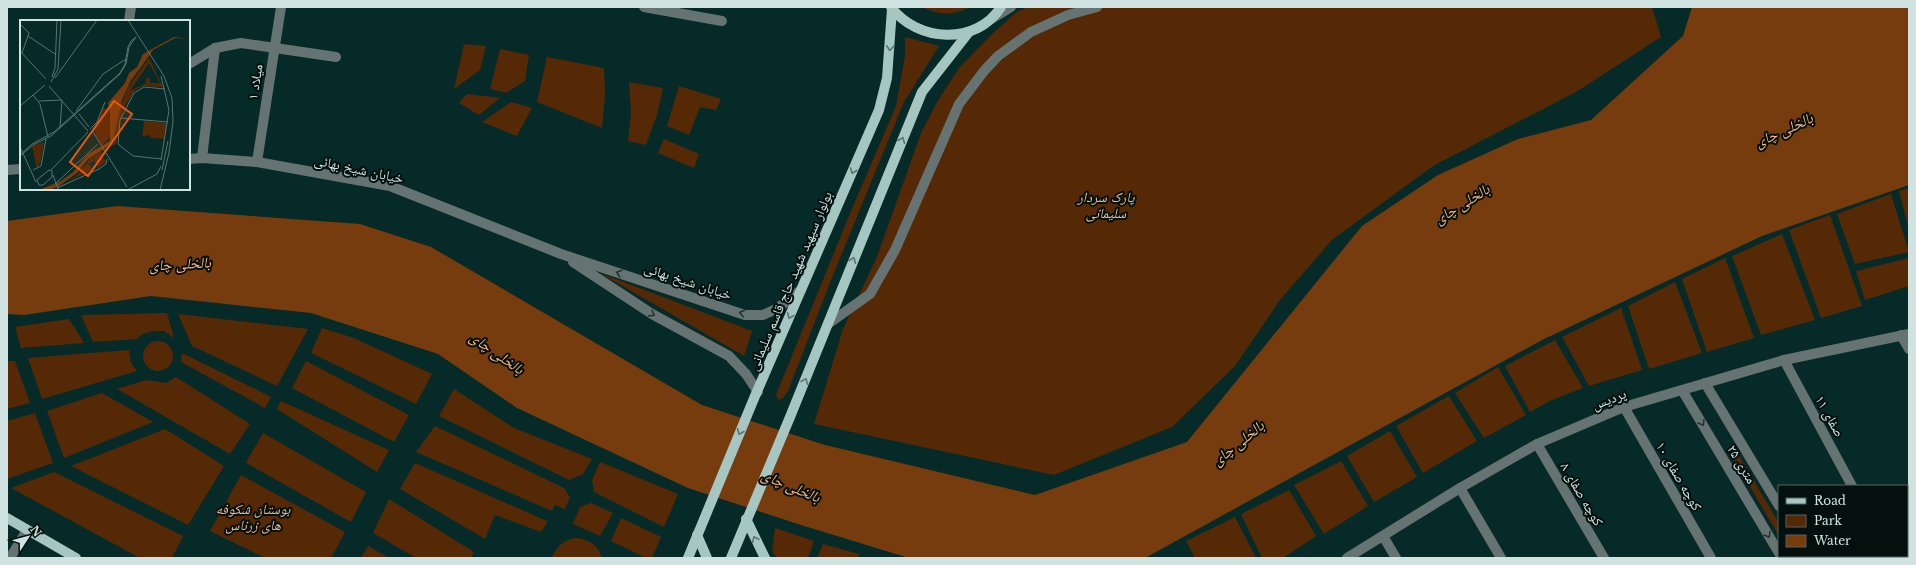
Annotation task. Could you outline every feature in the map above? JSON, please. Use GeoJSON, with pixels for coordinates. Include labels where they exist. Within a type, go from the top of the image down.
{"type":"FeatureCollection","features":[{"type":"Feature","properties":{"kind":"main road"},"geometry":{"type":"LineString","coordinates":[[892,8],[904,21],[924,32],[936,35],[952,35],[969,32],[983,25],[1001,7]]}},
{"type":"Feature","properties":{"kind":"main road","name":"بولوار سپهبد شهید حاج قاسم سلیمانی"},"geometry":{"type":"LineString","coordinates":[[688,558],[879,110],[887,78],[892,8]]}},
{"type":"Feature","properties":{"kind":"main road"},"geometry":{"type":"LineString","coordinates":[[731,558],[922,92],[969,32]]}},
{"type":"Feature","properties":{"kind":"main road"},"geometry":{"type":"LineString","coordinates":[[748,515],[765,558]]}},
{"type":"Feature","properties":{"kind":"main road"},"geometry":{"type":"LineString","coordinates":[[7,518],[76,558]]}},
{"type":"Feature","properties":{"kind":"main road"},"geometry":{"type":"LineString","coordinates":[[697,535],[707,558]]}},
{"type":"Feature","properties":{"kind":"street"},"geometry":{"type":"LineString","coordinates":[[129,20],[131,7]]}},
{"type":"Feature","properties":{"kind":"street","name":"میلاد ۱"},"geometry":{"type":"LineString","coordinates":[[257,162],[281,7]]}},
{"type":"Feature","properties":{"kind":"street"},"geometry":{"type":"LineString","coordinates":[[644,7],[688,11],[722,21]]}},
{"type":"Feature","properties":{"kind":"street"},"geometry":{"type":"LineString","coordinates":[[983,25],[1011,7]]}},
{"type":"Feature","properties":{"kind":"street"},"geometry":{"type":"LineString","coordinates":[[828,324],[870,294],[895,250],[959,104],[984,71],[998,56],[1031,32],[1068,15],[1097,7]]}},
{"type":"Feature","properties":{"kind":"street"},"geometry":{"type":"LineString","coordinates":[[190,63],[215,48],[241,43],[336,57]]}},
{"type":"Feature","properties":{"kind":"street"},"geometry":{"type":"LineString","coordinates":[[202,158],[215,48]]}},
{"type":"Feature","properties":{"kind":"street","name":"خیابان شیخ بهائی"},"geometry":{"type":"LineString","coordinates":[[190,159],[202,158],[257,162],[390,186],[561,254],[745,315],[763,315],[778,308],[801,290]]}},
{"type":"Feature","properties":{"kind":"street"},"geometry":{"type":"LineString","coordinates":[[7,170],[20,169]]}},
{"type":"Feature","properties":{"kind":"street","name":"خیابان شیخ بهائی"},"geometry":{"type":"LineString","coordinates":[[561,254],[652,314],[729,356],[746,374],[757,394]]}},
{"type":"Feature","properties":{"kind":"street"},"geometry":{"type":"LineString","coordinates":[[1905,335],[1909,349]]}},
{"type":"Feature","properties":{"kind":"street","name":"پردیس"},"geometry":{"type":"LineString","coordinates":[[1347,558],[1460,488],[1537,444],[1624,407],[1784,360],[1905,335]]}},
{"type":"Feature","properties":{"kind":"street","name":"صفای ۱۱"},"geometry":{"type":"LineString","coordinates":[[1784,360],[1851,485]]}},
{"type":"Feature","properties":{"kind":"street","name":"۲۵ متری"},"geometry":{"type":"LineString","coordinates":[[1706,383],[1778,504]]}},
{"type":"Feature","properties":{"kind":"street","name":"۲۵ متری"},"geometry":{"type":"LineString","coordinates":[[1682,390],[1778,551]]}},
{"type":"Feature","properties":{"kind":"street","name":"کوچه صفای ۱۰"},"geometry":{"type":"LineString","coordinates":[[1624,407],[1711,558]]}},
{"type":"Feature","properties":{"kind":"street","name":"کوچه صفای ۸"},"geometry":{"type":"LineString","coordinates":[[1537,444],[1604,558]]}},
{"type":"Feature","properties":{"kind":"street"},"geometry":{"type":"LineString","coordinates":[[1460,488],[1501,558]]}},
{"type":"Feature","properties":{"kind":"street"},"geometry":{"type":"LineString","coordinates":[[10,558],[27,530]]}},
{"type":"Feature","properties":{"kind":"street"},"geometry":{"type":"LineString","coordinates":[[1383,536],[1396,558]]}},
{"type":"Feature","properties":{"kind":"green space"},"geometry":{"type":"Polygon","coordinates":[[[922,7],[971,7],[959,12],[940,13],[922,7]]]}},
{"type":"Feature","properties":{"kind":"green space","name":"پارک سردار سلیمانی"},"geometry":{"type":"Polygon","coordinates":[[[1029,7],[1652,7],[1661,37],[1576,92],[1433,166],[1332,240],[1280,300],[1235,366],[1172,427],[1054,475],[814,424],[843,329],[877,257],[921,133],[937,102],[959,68],[992,34],[1018,11],[1029,7]]]}},
{"type":"Feature","properties":{"kind":"green space"},"geometry":{"type":"Polygon","coordinates":[[[905,37],[939,46],[904,102],[833,275],[788,391],[783,398],[779,400],[776,395],[849,216],[896,106],[905,56],[905,37]]]}},
{"type":"Feature","properties":{"kind":"green space"},"geometry":{"type":"Polygon","coordinates":[[[464,44],[486,46],[480,70],[454,89],[464,44]]]}},
{"type":"Feature","properties":{"kind":"green space"},"geometry":{"type":"Polygon","coordinates":[[[500,49],[529,55],[525,81],[506,93],[490,89],[500,49]]]}},
{"type":"Feature","properties":{"kind":"green space"},"geometry":{"type":"Polygon","coordinates":[[[547,57],[604,68],[605,95],[602,128],[537,102],[547,57]]]}},
{"type":"Feature","properties":{"kind":"green space"},"geometry":{"type":"Polygon","coordinates":[[[629,82],[663,88],[657,115],[646,145],[628,141],[631,113],[629,82]]]}},
{"type":"Feature","properties":{"kind":"green space"},"geometry":{"type":"Polygon","coordinates":[[[679,86],[721,99],[716,110],[700,107],[689,135],[667,126],[679,86]]]}},
{"type":"Feature","properties":{"kind":"green space"},"geometry":{"type":"Polygon","coordinates":[[[467,94],[500,98],[479,115],[459,103],[467,94]]]}},
{"type":"Feature","properties":{"kind":"green space"},"geometry":{"type":"Polygon","coordinates":[[[511,102],[532,108],[517,136],[482,122],[511,102]]]}},
{"type":"Feature","properties":{"kind":"green space"},"geometry":{"type":"Polygon","coordinates":[[[664,139],[699,154],[694,168],[658,153],[664,139]]]}},
{"type":"Feature","properties":{"kind":"green space"},"geometry":{"type":"Polygon","coordinates":[[[1909,188],[1909,230],[1899,191],[1909,188]]]}},
{"type":"Feature","properties":{"kind":"green space"},"geometry":{"type":"Polygon","coordinates":[[[1891,194],[1909,252],[1855,264],[1837,214],[1891,194]]]}},
{"type":"Feature","properties":{"kind":"green space"},"geometry":{"type":"Polygon","coordinates":[[[1830,215],[1862,306],[1821,318],[1789,230],[1830,215]]]}},
{"type":"Feature","properties":{"kind":"green space"},"geometry":{"type":"Polygon","coordinates":[[[1782,234],[1815,320],[1761,335],[1732,256],[1782,234]]]}},
{"type":"Feature","properties":{"kind":"green space"},"geometry":{"type":"Polygon","coordinates":[[[1725,258],[1754,338],[1707,352],[1682,279],[1725,258]]]}},
{"type":"Feature","properties":{"kind":"green space"},"geometry":{"type":"Polygon","coordinates":[[[1909,258],[1909,286],[1865,300],[1856,271],[1909,258]]]}},
{"type":"Feature","properties":{"kind":"green space"},"geometry":{"type":"Polygon","coordinates":[[[600,273],[752,331],[744,356],[600,273]]]}},
{"type":"Feature","properties":{"kind":"green space"},"geometry":{"type":"Polygon","coordinates":[[[1675,282],[1702,353],[1649,369],[1628,306],[1675,282]]]}},
{"type":"Feature","properties":{"kind":"green space"},"geometry":{"type":"Polygon","coordinates":[[[1621,308],[1642,370],[1589,386],[1562,337],[1621,308]]]}},
{"type":"Feature","properties":{"kind":"green space"},"geometry":{"type":"Polygon","coordinates":[[[167,313],[174,338],[164,331],[153,331],[143,334],[137,339],[93,342],[81,315],[167,313]]]}},
{"type":"Feature","properties":{"kind":"green space"},"geometry":{"type":"Polygon","coordinates":[[[178,314],[308,329],[277,386],[192,346],[178,314]]]}},
{"type":"Feature","properties":{"kind":"green space"},"geometry":{"type":"Polygon","coordinates":[[[69,319],[84,343],[21,348],[15,327],[69,319]]]}},
{"type":"Feature","properties":{"kind":"green space"},"geometry":{"type":"Polygon","coordinates":[[[322,328],[354,338],[432,374],[416,404],[311,353],[322,328]]]}},
{"type":"Feature","properties":{"kind":"green space"},"geometry":{"type":"Polygon","coordinates":[[[1555,340],[1583,388],[1552,400],[1530,412],[1505,366],[1555,340]]]}},
{"type":"Feature","properties":{"kind":"green space"},"geometry":{"type":"Polygon","coordinates":[[[158,341],[169,345],[173,356],[169,367],[158,371],[147,367],[143,356],[147,345],[158,341]]]}},
{"type":"Feature","properties":{"kind":"green space"},"geometry":{"type":"Polygon","coordinates":[[[129,350],[131,363],[137,371],[42,399],[28,358],[129,350]]]}},
{"type":"Feature","properties":{"kind":"green space"},"geometry":{"type":"Polygon","coordinates":[[[182,353],[271,397],[265,408],[181,362],[182,353]]]}},
{"type":"Feature","properties":{"kind":"green space"},"geometry":{"type":"Polygon","coordinates":[[[7,361],[15,361],[30,403],[7,409],[7,361]]]}},
{"type":"Feature","properties":{"kind":"green space"},"geometry":{"type":"Polygon","coordinates":[[[306,361],[409,415],[394,442],[292,388],[306,361]]]}},
{"type":"Feature","properties":{"kind":"green space"},"geometry":{"type":"Polygon","coordinates":[[[1498,367],[1526,415],[1484,438],[1455,393],[1498,367]]]}},
{"type":"Feature","properties":{"kind":"green space"},"geometry":{"type":"Polygon","coordinates":[[[176,377],[250,424],[230,454],[117,389],[146,380],[166,383],[176,377]]]}},
{"type":"Feature","properties":{"kind":"green space"},"geometry":{"type":"Polygon","coordinates":[[[454,389],[514,428],[592,459],[583,474],[569,480],[439,416],[454,389]]]}},
{"type":"Feature","properties":{"kind":"green space"},"geometry":{"type":"Polygon","coordinates":[[[102,393],[153,422],[64,458],[47,411],[102,393]]]}},
{"type":"Feature","properties":{"kind":"green space"},"geometry":{"type":"Polygon","coordinates":[[[1449,396],[1477,441],[1423,473],[1396,426],[1449,396]]]}},
{"type":"Feature","properties":{"kind":"green space"},"geometry":{"type":"Polygon","coordinates":[[[281,401],[389,450],[377,472],[277,409],[281,401]]]}},
{"type":"Feature","properties":{"kind":"green space"},"geometry":{"type":"Polygon","coordinates":[[[35,413],[53,463],[7,479],[7,421],[35,413]]]}},
{"type":"Feature","properties":{"kind":"green space"},"geometry":{"type":"Polygon","coordinates":[[[435,426],[564,488],[570,497],[565,509],[555,505],[552,511],[416,452],[435,426]]]}},
{"type":"Feature","properties":{"kind":"green space"},"geometry":{"type":"Polygon","coordinates":[[[165,429],[224,466],[188,525],[71,466],[165,429]]]}},
{"type":"Feature","properties":{"kind":"green space"},"geometry":{"type":"Polygon","coordinates":[[[1390,431],[1417,477],[1374,502],[1347,456],[1390,431]]]}},
{"type":"Feature","properties":{"kind":"green space","name":"بوستان شکوفه های زرناس"},"geometry":{"type":"Polygon","coordinates":[[[263,433],[366,492],[351,522],[246,463],[263,433]]]}},
{"type":"Feature","properties":{"kind":"green space"},"geometry":{"type":"Polygon","coordinates":[[[1736,451],[1778,521],[1778,534],[1731,454],[1736,451]]]}},
{"type":"Feature","properties":{"kind":"green space"},"geometry":{"type":"Polygon","coordinates":[[[1341,461],[1368,506],[1324,534],[1294,485],[1341,461]]]}},
{"type":"Feature","properties":{"kind":"green space"},"geometry":{"type":"Polygon","coordinates":[[[600,462],[678,494],[664,527],[594,492],[592,480],[600,462]]]}},
{"type":"Feature","properties":{"kind":"green space"},"geometry":{"type":"Polygon","coordinates":[[[415,463],[548,521],[541,532],[495,515],[485,539],[400,489],[415,463]]]}},
{"type":"Feature","properties":{"kind":"green space"},"geometry":{"type":"Polygon","coordinates":[[[54,472],[183,536],[172,558],[140,558],[11,488],[54,472]]]}},
{"type":"Feature","properties":{"kind":"green space","name":"بوستان شکوفه های زرناس"},"geometry":{"type":"Polygon","coordinates":[[[241,475],[345,532],[331,558],[265,558],[210,531],[241,475]]]}},
{"type":"Feature","properties":{"kind":"green space"},"geometry":{"type":"Polygon","coordinates":[[[1289,490],[1316,536],[1283,558],[1262,558],[1241,514],[1289,490]]]}},
{"type":"Feature","properties":{"kind":"green space"},"geometry":{"type":"Polygon","coordinates":[[[389,499],[474,552],[471,558],[416,558],[373,533],[389,499]]]}},
{"type":"Feature","properties":{"kind":"green space"},"geometry":{"type":"Polygon","coordinates":[[[591,503],[613,513],[600,536],[573,524],[580,507],[591,503]]]}},
{"type":"Feature","properties":{"kind":"green space"},"geometry":{"type":"Polygon","coordinates":[[[1235,517],[1256,558],[1195,558],[1186,541],[1235,517]]]}},
{"type":"Feature","properties":{"kind":"green space"},"geometry":{"type":"Polygon","coordinates":[[[621,518],[661,537],[652,558],[646,558],[611,541],[621,518]]]}},
{"type":"Feature","properties":{"kind":"green space"},"geometry":{"type":"Polygon","coordinates":[[[775,528],[814,541],[808,558],[777,558],[772,551],[775,528]]]}},
{"type":"Feature","properties":{"kind":"green space"},"geometry":{"type":"Polygon","coordinates":[[[575,538],[589,541],[595,546],[602,558],[551,558],[561,545],[575,538]]]}},
{"type":"Feature","properties":{"kind":"green space"},"geometry":{"type":"Polygon","coordinates":[[[823,544],[859,554],[858,558],[817,558],[823,544]]]}},
{"type":"Feature","properties":{"kind":"green space"},"geometry":{"type":"Polygon","coordinates":[[[368,546],[389,558],[361,558],[368,546]]]}},
{"type":"Feature","properties":{"kind":"water","name":"بالخلی چای"},"geometry":{"type":"Polygon","coordinates":[[[1692,7],[1909,7],[1909,185],[1762,236],[1542,340],[1145,558],[909,558],[688,488],[517,408],[438,354],[311,313],[151,296],[24,315],[7,314],[7,221],[117,206],[360,224],[431,247],[702,405],[825,445],[1035,495],[1187,442],[1362,226],[1438,175],[1518,139],[1591,120],[1683,36],[1692,7]]]}}]}
